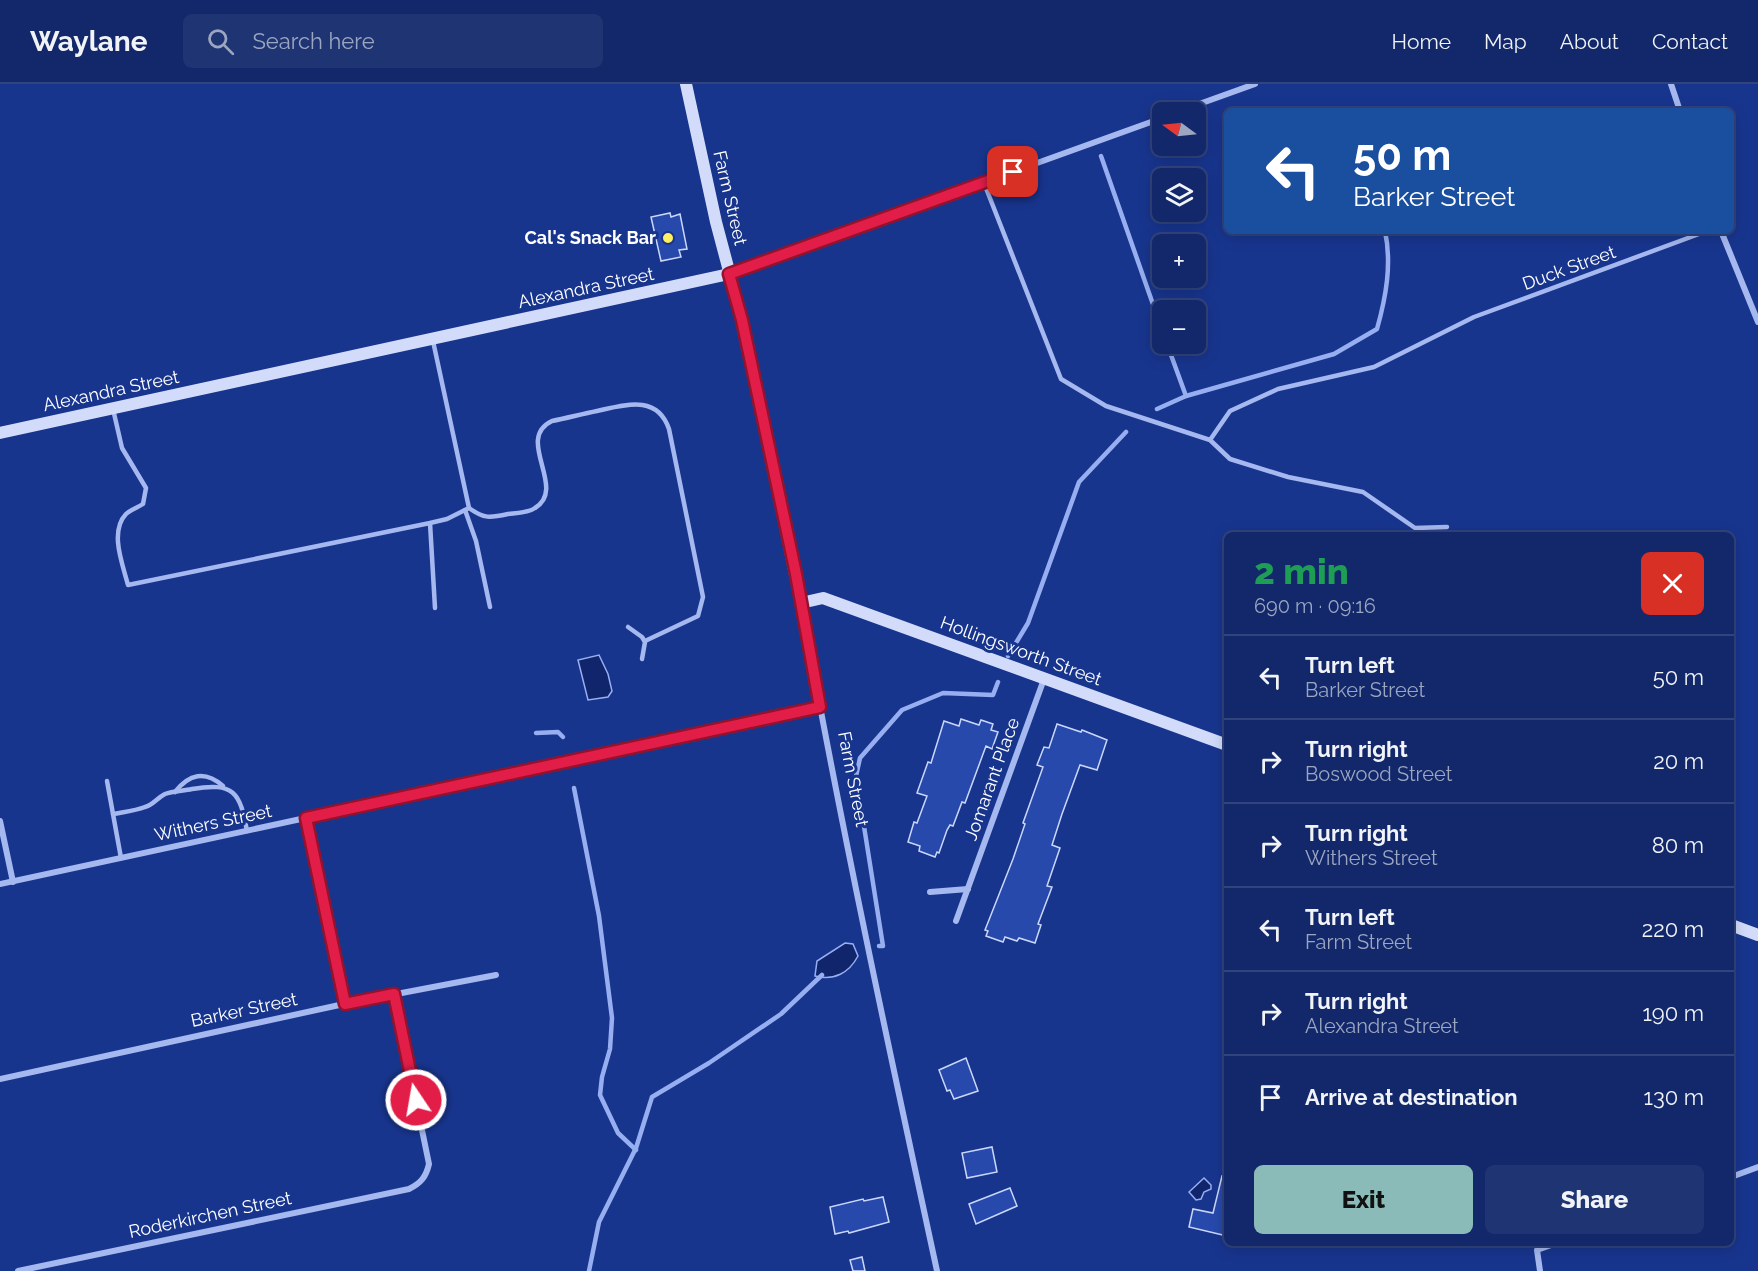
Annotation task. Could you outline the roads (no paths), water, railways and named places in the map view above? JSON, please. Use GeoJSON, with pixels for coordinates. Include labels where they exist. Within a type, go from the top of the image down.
{"type":"FeatureCollection","features":[{"type":"Feature","properties":{"kind":"street","name":"Farm Street"},"geometry":{"type":"LineString","coordinates":[[686,84],[744,331],[801,603],[897,1089],[937,1271]]}},
{"type":"Feature","properties":{"kind":"street"},"geometry":{"type":"LineString","coordinates":[[1205,102],[1255,84]]}},
{"type":"Feature","properties":{"kind":"street"},"geometry":{"type":"LineString","coordinates":[[1671,84],[1679,108]]}},
{"type":"Feature","properties":{"kind":"street","name":"Alexandra Street"},"geometry":{"type":"LineString","coordinates":[[0,433],[729,274],[1152,122]]}},
{"type":"Feature","properties":{"kind":"street"},"geometry":{"type":"LineString","coordinates":[[1723,234],[1758,322]]}},
{"type":"Feature","properties":{"kind":"street","name":"Hollingsworth Street"},"geometry":{"type":"LineString","coordinates":[[801,603],[822,598],[1224,744]]}},
{"type":"Feature","properties":{"kind":"street","name":"Jomarant Place"},"geometry":{"type":"LineString","coordinates":[[956,921],[1044,679]]}},
{"type":"Feature","properties":{"kind":"street","name":"Withers Street"},"geometry":{"type":"LineString","coordinates":[[0,884],[820,707]]}},
{"type":"Feature","properties":{"kind":"street"},"geometry":{"type":"LineString","coordinates":[[306,818],[345,1004]]}},
{"type":"Feature","properties":{"kind":"street"},"geometry":{"type":"LineString","coordinates":[[0,821],[13,882]]}},
{"type":"Feature","properties":{"kind":"street"},"geometry":{"type":"LineString","coordinates":[[930,892],[968,889]]}},
{"type":"Feature","properties":{"kind":"street"},"geometry":{"type":"LineString","coordinates":[[1734,926],[1758,935]]}},
{"type":"Feature","properties":{"kind":"street","name":"Barker Street"},"geometry":{"type":"LineString","coordinates":[[0,1079],[345,1004],[496,975]]}},
{"type":"Feature","properties":{"kind":"street","name":"Roderkirchen Street"},"geometry":{"type":"LineString","coordinates":[[18,1271],[409,1189],[418,1184],[426,1176],[429,1164],[394,994]]}},
{"type":"Feature","properties":{"kind":"street"},"geometry":{"type":"LineString","coordinates":[[1734,1177],[1758,1167]]}},
{"type":"Feature","properties":{"kind":"street"},"geometry":{"type":"LineString","coordinates":[[1536,1247],[1540,1271]]}},
{"type":"Feature","properties":{"kind":"lane"},"geometry":{"type":"LineString","coordinates":[[984,183],[1061,379],[1106,406],[1210,440],[1230,459],[1288,477],[1363,492],[1415,528],[1447,527]]}},
{"type":"Feature","properties":{"kind":"lane","name":"Duck Street"},"geometry":{"type":"LineString","coordinates":[[1210,440],[1230,411],[1278,389],[1374,367],[1474,317],[1699,234]]}},
{"type":"Feature","properties":{"kind":"lane"},"geometry":{"type":"LineString","coordinates":[[432,340],[467,509],[490,606]]}},
{"type":"Feature","properties":{"kind":"lane"},"geometry":{"type":"LineString","coordinates":[[467,509],[480,516],[493,517],[533,510],[543,502],[547,489],[538,445],[540,430],[544,425],[552,421],[631,403],[646,405],[659,412],[669,429],[703,597],[698,616],[645,641]]}},
{"type":"Feature","properties":{"kind":"lane"},"geometry":{"type":"LineString","coordinates":[[113,409],[122,448],[146,488],[142,504],[125,516],[118,534],[128,585],[430,523],[447,519],[467,509]]}},
{"type":"Feature","properties":{"kind":"lane"},"geometry":{"type":"LineString","coordinates":[[430,523],[435,608]]}},
{"type":"Feature","properties":{"kind":"lane"},"geometry":{"type":"LineString","coordinates":[[628,627],[645,641],[642,660]]}},
{"type":"Feature","properties":{"kind":"lane"},"geometry":{"type":"LineString","coordinates":[[175,792],[187,780],[206,775],[212,777],[239,800],[247,831]]}},
{"type":"Feature","properties":{"kind":"lane"},"geometry":{"type":"LineString","coordinates":[[106,781],[120,858]]}},
{"type":"Feature","properties":{"kind":"lane"},"geometry":{"type":"LineString","coordinates":[[113,814],[146,807],[165,794],[214,786],[226,789]]}},
{"type":"Feature","properties":{"kind":"waterway"},"geometry":{"type":"LineString","coordinates":[[1101,156],[1152,301]]}},
{"type":"Feature","properties":{"kind":"waterway"},"geometry":{"type":"LineString","coordinates":[[1157,409],[1186,396],[1334,354],[1377,329],[1387,280],[1386,234]]}},
{"type":"Feature","properties":{"kind":"waterway"},"geometry":{"type":"LineString","coordinates":[[1171,354],[1186,396]]}},
{"type":"Feature","properties":{"kind":"waterway"},"geometry":{"type":"LineString","coordinates":[[1008,656],[1028,623],[1079,482],[1126,432]]}},
{"type":"Feature","properties":{"kind":"waterway"},"geometry":{"type":"LineString","coordinates":[[879,946],[883,946],[856,776],[860,758],[902,710],[943,693],[993,695],[998,682]]}},
{"type":"Feature","properties":{"kind":"waterway"},"geometry":{"type":"LineString","coordinates":[[536,733],[558,732],[563,737]]}},
{"type":"Feature","properties":{"kind":"waterway"},"geometry":{"type":"LineString","coordinates":[[574,788],[599,916],[612,1018],[610,1049],[602,1077],[600,1095],[618,1133],[636,1150]]}},
{"type":"Feature","properties":{"kind":"waterway"},"geometry":{"type":"LineString","coordinates":[[589,1271],[599,1222],[636,1148],[652,1097],[709,1063],[781,1014],[822,975]]}},
{"type":"Feature","properties":{"kind":"place","name":"Cal's Snack Bar"},"geometry":{"type":"Point","coordinates":[668,238]}}]}
